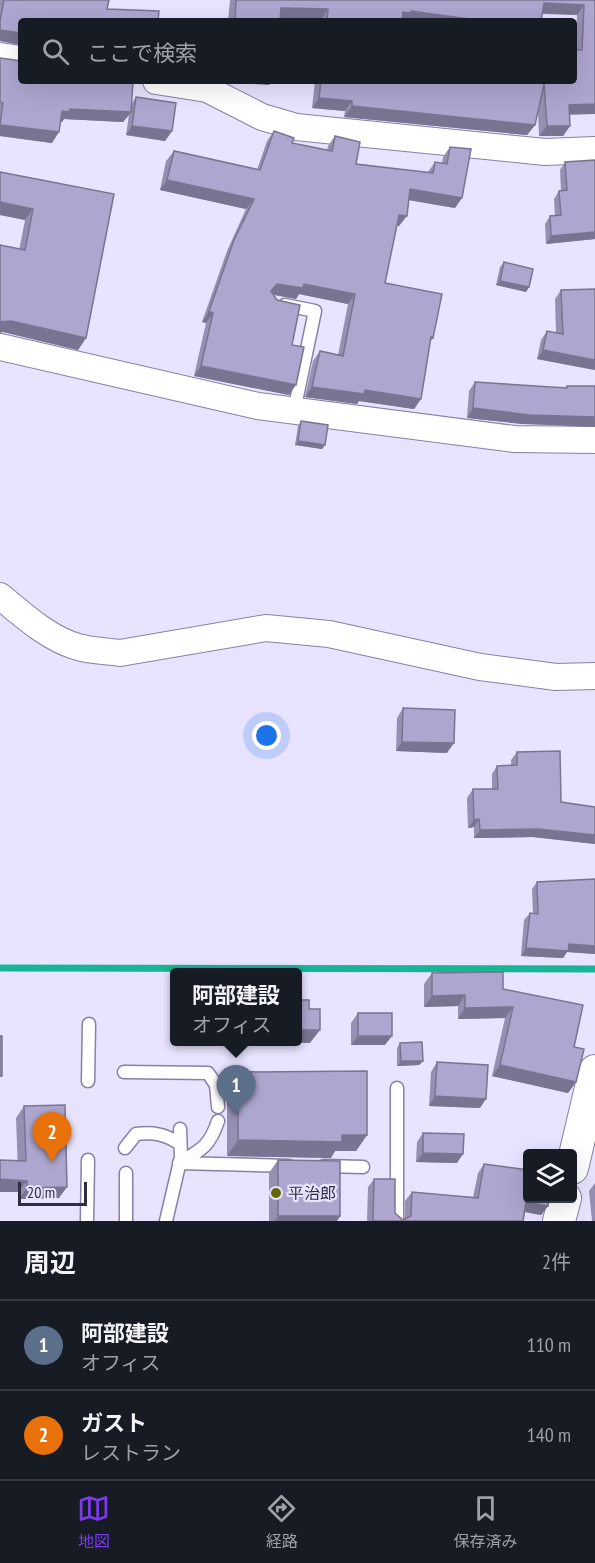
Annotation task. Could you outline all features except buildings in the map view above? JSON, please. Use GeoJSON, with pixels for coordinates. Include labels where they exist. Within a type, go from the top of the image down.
{"type":"FeatureCollection","features":[{"type":"Feature","properties":{"kind":"street"},"geometry":{"type":"LineString","coordinates":[[0,56],[18,59]]}},
{"type":"Feature","properties":{"kind":"street"},"geometry":{"type":"LineString","coordinates":[[175,84],[207,89],[262,117],[296,127],[545,153],[595,150]]}},
{"type":"Feature","properties":{"kind":"street"},"geometry":{"type":"LineString","coordinates":[[0,347],[258,406],[514,439],[595,440]]}},
{"type":"Feature","properties":{"kind":"street"},"geometry":{"type":"LineString","coordinates":[[0,596],[43,630],[77,647],[120,653],[266,628],[329,634],[480,667],[556,677],[595,676]]}},
{"type":"Feature","properties":{"kind":"street"},"geometry":{"type":"LineString","coordinates":[[577,1150],[595,1071]]}},
{"type":"Feature","properties":{"kind":"street"},"geometry":{"type":"LineString","coordinates":[[559,1221],[564,1203]]}},
{"type":"Feature","properties":{"kind":"lane"},"geometry":{"type":"LineString","coordinates":[[272,302],[315,311],[294,411]]}},
{"type":"Feature","properties":{"kind":"lane"},"geometry":{"type":"LineString","coordinates":[[88,1081],[89,1024]]}},
{"type":"Feature","properties":{"kind":"lane"},"geometry":{"type":"LineString","coordinates":[[124,1072],[208,1073],[216,1085],[218,1107]]}},
{"type":"Feature","properties":{"kind":"lane"},"geometry":{"type":"LineString","coordinates":[[397,1221],[398,1088]]}},
{"type":"Feature","properties":{"kind":"lane"},"geometry":{"type":"LineString","coordinates":[[179,1163],[202,1150],[212,1139],[218,1121]]}},
{"type":"Feature","properties":{"kind":"lane"},"geometry":{"type":"LineString","coordinates":[[166,1221],[179,1163],[180,1130]]}},
{"type":"Feature","properties":{"kind":"lane"},"geometry":{"type":"LineString","coordinates":[[125,1148],[136,1134],[152,1132],[168,1136],[180,1144]]}},
{"type":"Feature","properties":{"kind":"lane"},"geometry":{"type":"LineString","coordinates":[[87,1221],[88,1160]]}},
{"type":"Feature","properties":{"kind":"lane"},"geometry":{"type":"LineString","coordinates":[[179,1163],[363,1167]]}},
{"type":"Feature","properties":{"kind":"lane"},"geometry":{"type":"LineString","coordinates":[[126,1173],[126,1221]]}},
{"type":"Feature","properties":{"kind":"waterway"},"geometry":{"type":"LineString","coordinates":[[0,968],[170,968]]}},
{"type":"Feature","properties":{"kind":"waterway"},"geometry":{"type":"LineString","coordinates":[[302,969],[595,969]]}},
{"type":"Feature","properties":{"kind":"place","name":"阿部建設"},"geometry":{"type":"Point","coordinates":[236,1115]}},
{"type":"Feature","properties":{"kind":"place","name":"ガスト"},"geometry":{"type":"Point","coordinates":[52,1162]}},
{"type":"Feature","properties":{"kind":"place","name":"平治郎"},"geometry":{"type":"Point","coordinates":[276,1193]}}]}
